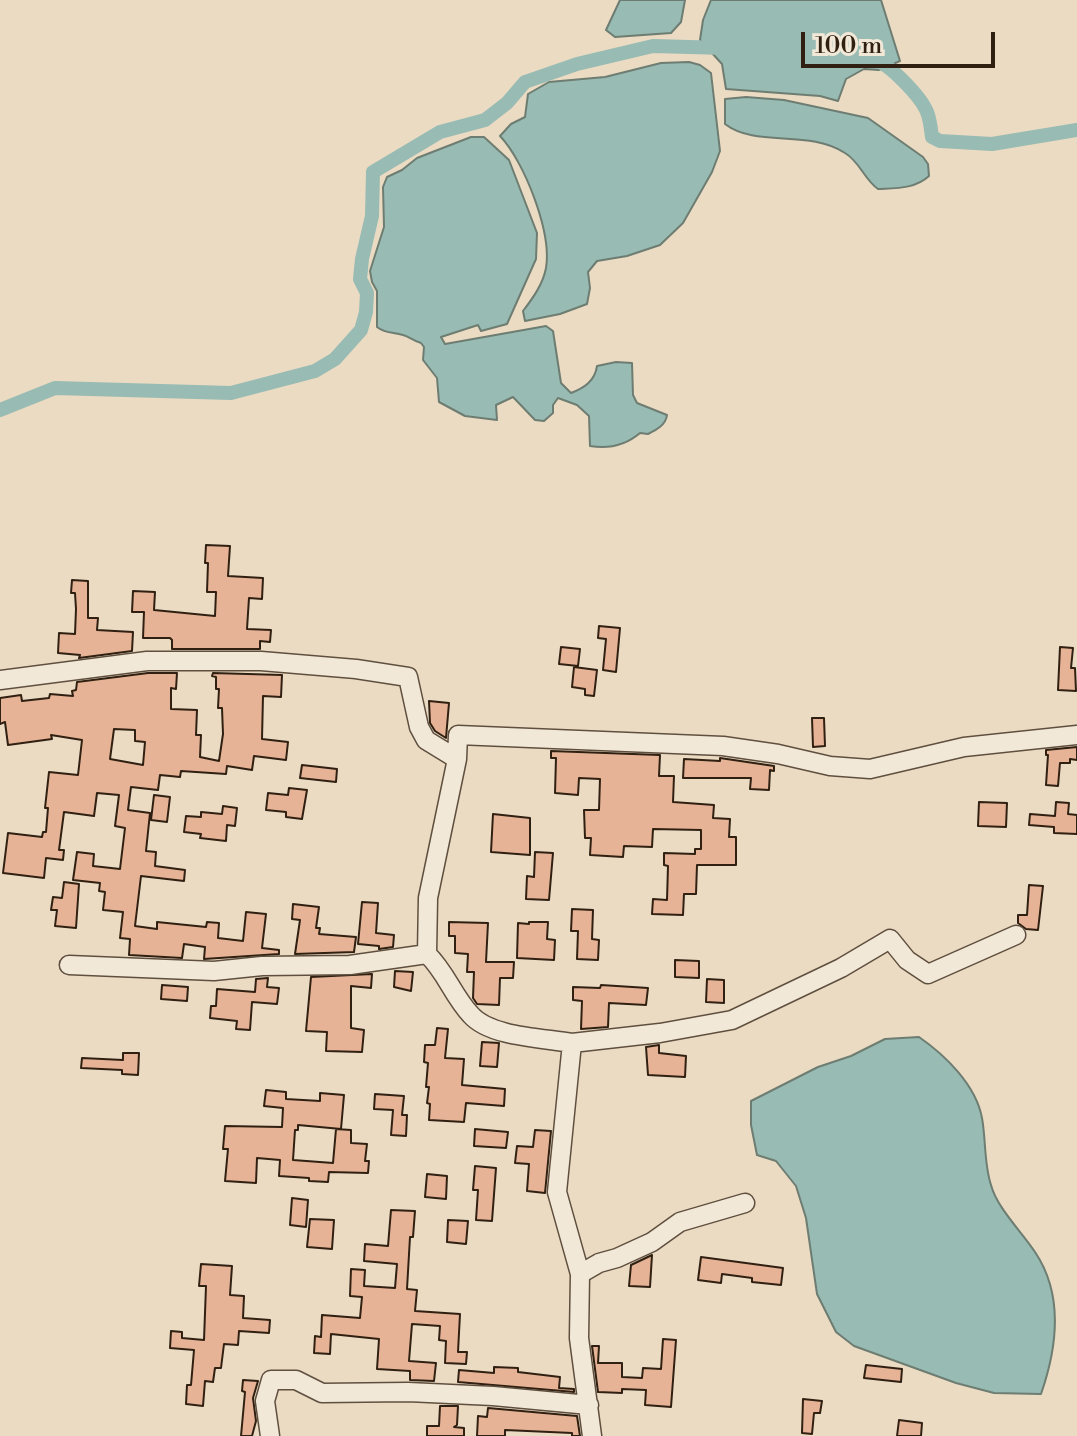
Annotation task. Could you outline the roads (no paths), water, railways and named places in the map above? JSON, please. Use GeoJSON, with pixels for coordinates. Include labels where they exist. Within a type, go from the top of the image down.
{"type":"FeatureCollection","features":[{"type":"Feature","properties":{"kind":"street"},"geometry":{"type":"LineString","coordinates":[[0,680],[147,661],[261,661],[408,677],[419,727],[426,740],[457,759]]}},
{"type":"Feature","properties":{"kind":"street"},"geometry":{"type":"LineString","coordinates":[[1016,935],[928,974],[907,960],[890,939],[841,968],[732,1020],[660,1033],[572,1043],[489,1029],[471,1016],[440,966],[427,954],[428,898],[457,759],[458,735],[723,746],[830,766],[870,769],[964,747],[1077,735]]}},
{"type":"Feature","properties":{"kind":"street"},"geometry":{"type":"LineString","coordinates":[[69,965],[214,971],[262,966],[350,965],[427,954]]}},
{"type":"Feature","properties":{"kind":"street"},"geometry":{"type":"LineString","coordinates":[[572,1043],[557,1192],[580,1274],[579,1338],[592,1436]]}},
{"type":"Feature","properties":{"kind":"street"},"geometry":{"type":"LineString","coordinates":[[580,1274],[652,1242],[680,1222],[745,1203]]}},
{"type":"Feature","properties":{"kind":"street"},"geometry":{"type":"LineString","coordinates":[[270,1436],[265,1401],[271,1380],[296,1380],[322,1393],[422,1392],[589,1405]]}},
{"type":"Feature","properties":{"kind":"water"},"geometry":{"type":"Polygon","coordinates":[[[620,0],[685,0],[681,22],[671,33],[615,37],[606,30],[620,0]]]}},
{"type":"Feature","properties":{"kind":"water"},"geometry":{"type":"Polygon","coordinates":[[[711,0],[881,0],[900,61],[879,70],[864,69],[846,79],[838,101],[820,96],[726,89],[722,64],[700,40],[703,20],[711,0]]]}},
{"type":"Feature","properties":{"kind":"water"},"geometry":{"type":"Polygon","coordinates":[[[689,62],[711,73],[720,151],[712,172],[683,223],[660,245],[627,256],[597,261],[588,272],[590,288],[587,304],[560,314],[525,321],[523,311],[540,285],[546,268],[545,236],[527,179],[500,136],[511,124],[525,117],[528,94],[549,82],[605,77],[661,63],[689,62]]]}},
{"type":"Feature","properties":{"kind":"water"},"geometry":{"type":"Polygon","coordinates":[[[725,99],[784,100],[868,118],[923,157],[928,164],[929,176],[911,186],[878,189],[850,157],[831,146],[738,131],[725,124],[725,99]]]}},
{"type":"Feature","properties":{"kind":"water"},"geometry":{"type":"Polygon","coordinates":[[[471,137],[484,137],[509,160],[537,233],[536,259],[507,324],[481,331],[478,325],[441,337],[445,344],[546,326],[553,331],[561,383],[571,393],[588,383],[597,366],[632,363],[633,395],[637,403],[667,415],[665,422],[657,429],[648,434],[640,433],[616,445],[590,446],[589,416],[577,405],[558,398],[553,405],[553,413],[544,421],[535,420],[513,397],[496,405],[497,420],[465,416],[439,402],[437,378],[423,360],[424,347],[421,343],[377,327],[377,291],[370,271],[384,227],[383,187],[387,177],[417,158],[471,137]]]}},
{"type":"Feature","properties":{"kind":"water"},"geometry":{"type":"Polygon","coordinates":[[[919,1037],[949,1062],[973,1094],[982,1118],[987,1169],[994,1194],[1035,1252],[1050,1286],[1054,1304],[1054,1340],[1041,1394],[994,1393],[956,1383],[854,1346],[836,1332],[817,1294],[806,1218],[796,1186],[776,1161],[757,1155],[751,1125],[751,1101],[818,1067],[851,1056],[885,1039],[919,1037]]]}},
{"type":"Feature","properties":{"kind":"waterway"},"geometry":{"type":"LineString","coordinates":[[0,410],[55,388],[231,393],[315,371],[335,359],[361,330],[367,293],[360,279],[372,216],[373,172],[440,132],[485,120],[507,103],[525,82],[577,64],[653,46],[725,48]]}},
{"type":"Feature","properties":{"kind":"waterway"},"geometry":{"type":"LineString","coordinates":[[873,59],[896,74],[918,98],[928,115],[932,137],[940,141],[992,144],[1077,130]]}}]}
